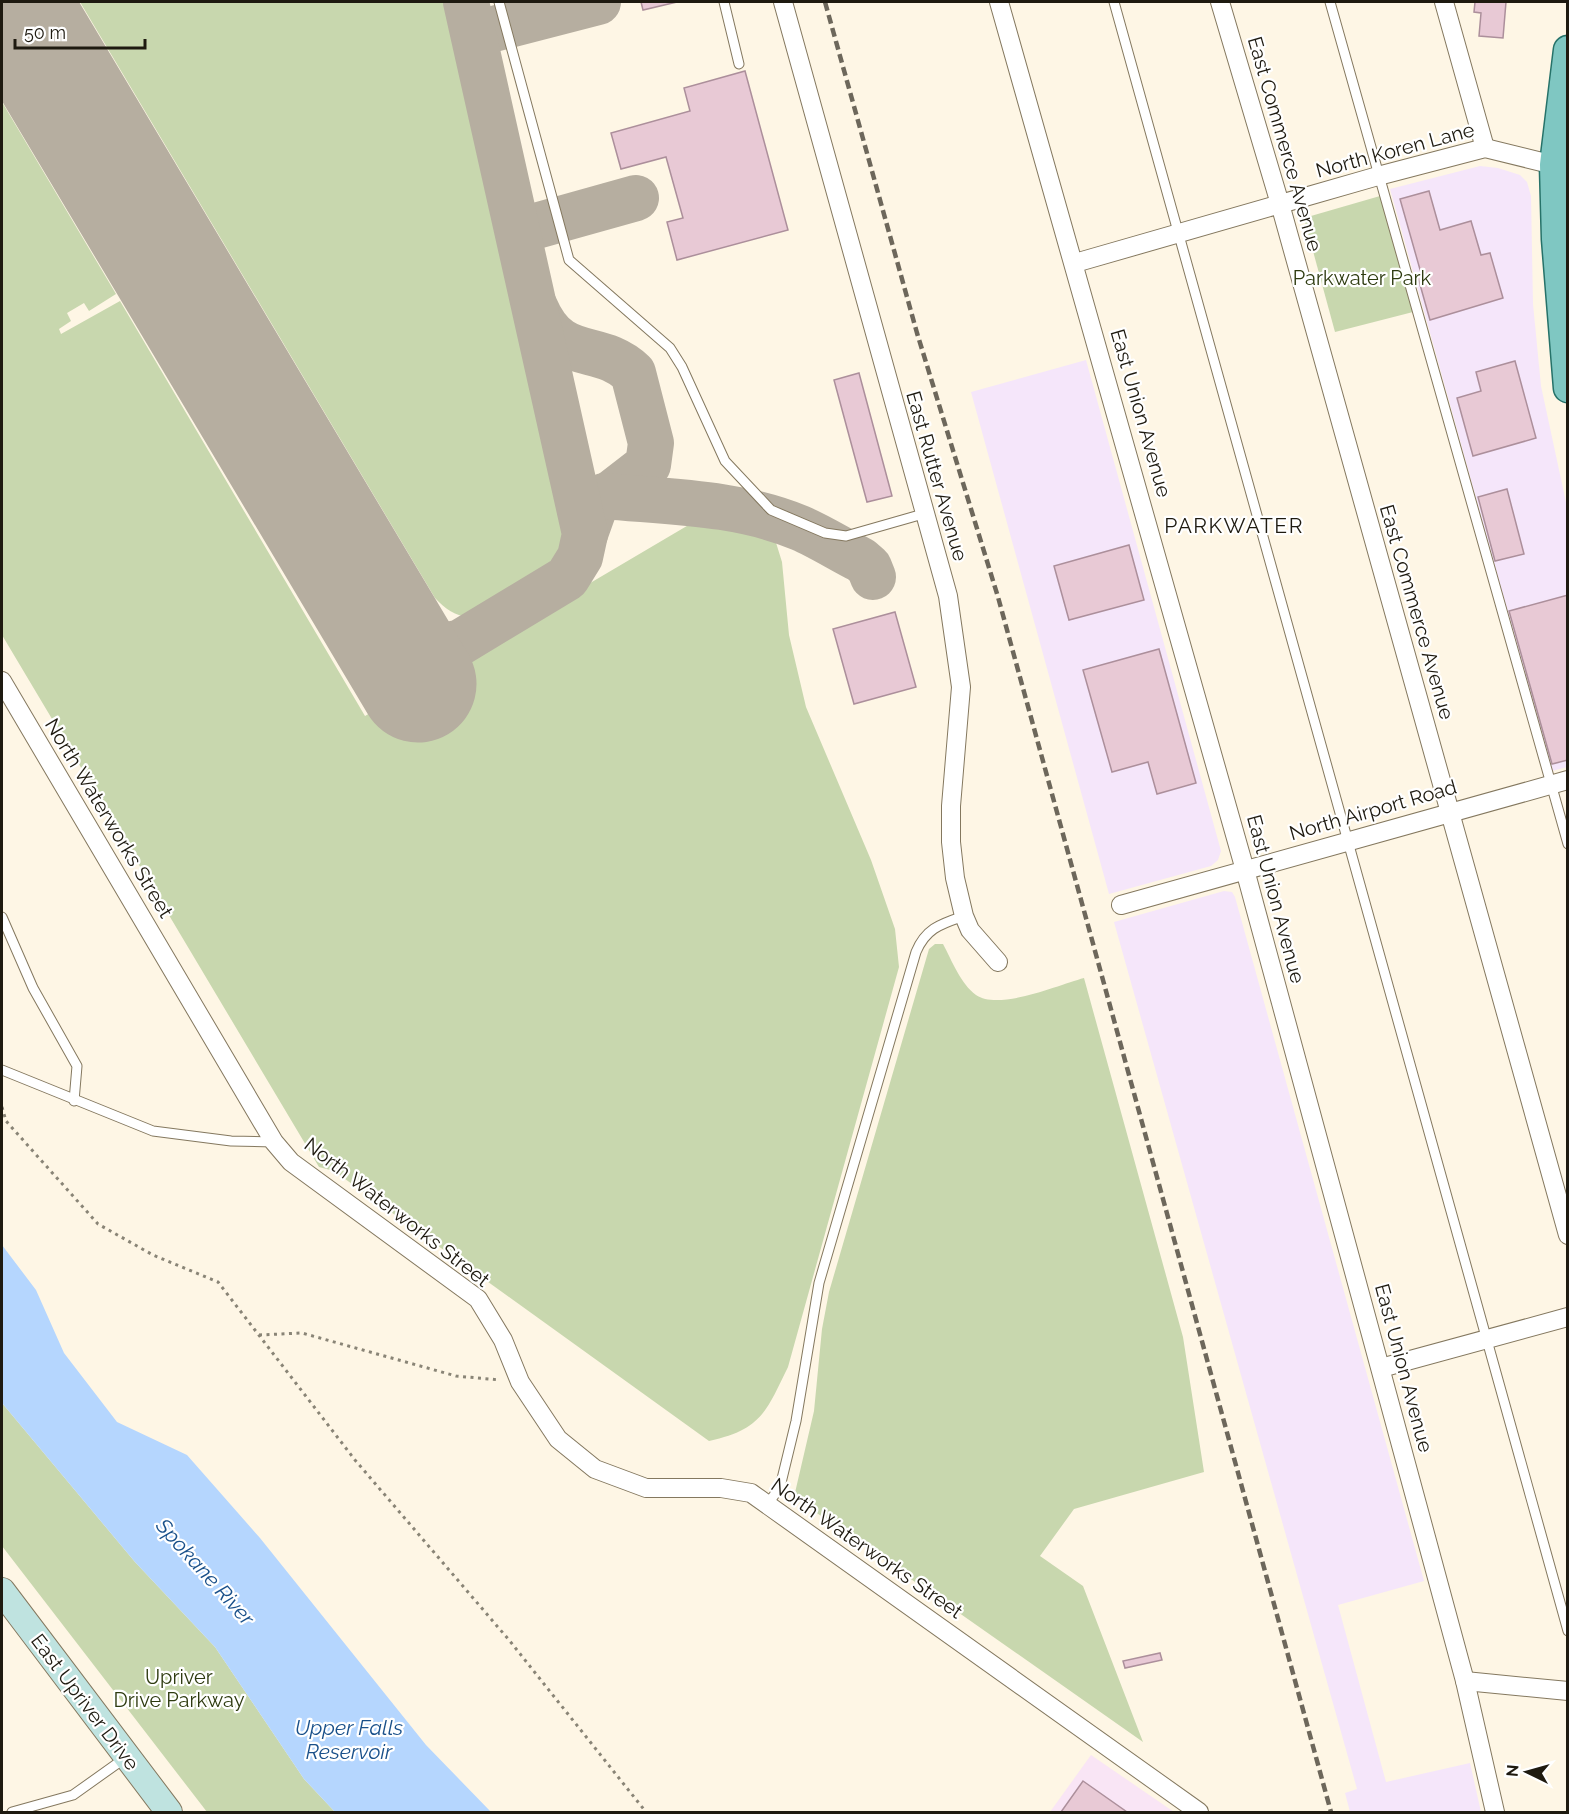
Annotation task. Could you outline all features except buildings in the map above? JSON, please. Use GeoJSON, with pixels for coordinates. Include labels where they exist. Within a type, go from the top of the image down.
{"type":"FeatureCollection","features":[{"type":"Feature","properties":{"kind":"main road"},"geometry":{"type":"LineString","coordinates":[[1568,50],[1554,165],[1557,259],[1568,388]]}},
{"type":"Feature","properties":{"kind":"street","name":"East Rutter Avenue"},"geometry":{"type":"LineString","coordinates":[[783,2],[923,514],[948,596],[961,687],[951,806],[951,842],[964,916],[980,942],[998,962]]}},
{"type":"Feature","properties":{"kind":"street","name":"East Union Avenue"},"geometry":{"type":"LineString","coordinates":[[999,2],[1075,263],[1245,870],[1465,1681],[1495,1812]]}},
{"type":"Feature","properties":{"kind":"street","name":"East Commerce Avenue"},"geometry":{"type":"LineString","coordinates":[[1220,2],[1280,204],[1568,1235]]}},
{"type":"Feature","properties":{"kind":"street"},"geometry":{"type":"LineString","coordinates":[[1444,2],[1485,148]]}},
{"type":"Feature","properties":{"kind":"street","name":"North Koren Lane"},"geometry":{"type":"LineString","coordinates":[[1075,263],[1378,176],[1485,148],[1554,165]]}},
{"type":"Feature","properties":{"kind":"street","name":"North Waterworks Street"},"geometry":{"type":"LineString","coordinates":[[2,681],[274,1142],[291,1162],[478,1299],[503,1340],[520,1382],[558,1440],[595,1469],[646,1488],[731,1490],[751,1493],[1199,1812]]}},
{"type":"Feature","properties":{"kind":"street","name":"North Airport Road"},"geometry":{"type":"LineString","coordinates":[[1121,905],[1559,782]]}},
{"type":"Feature","properties":{"kind":"street"},"geometry":{"type":"LineString","coordinates":[[1381,1368],[1568,1317]]}},
{"type":"Feature","properties":{"kind":"street","name":"East Upriver Drive"},"geometry":{"type":"LineString","coordinates":[[2,1592],[169,1812]]}},
{"type":"Feature","properties":{"kind":"street"},"geometry":{"type":"LineString","coordinates":[[1465,1681],[1568,1691]]}},
{"type":"Feature","properties":{"kind":"lane"},"geometry":{"type":"LineString","coordinates":[[499,2],[560,231],[570,260],[670,348],[682,367],[725,461],[771,510],[825,533],[846,536],[923,514]]}},
{"type":"Feature","properties":{"kind":"lane"},"geometry":{"type":"LineString","coordinates":[[724,2],[740,64]]}},
{"type":"Feature","properties":{"kind":"lane"},"geometry":{"type":"LineString","coordinates":[[1114,2],[1568,1631]]}},
{"type":"Feature","properties":{"kind":"lane"},"geometry":{"type":"LineString","coordinates":[[1330,2],[1378,176],[1559,782],[1568,844]]}},
{"type":"Feature","properties":{"kind":"lane"},"geometry":{"type":"LineString","coordinates":[[767,1505],[780,1487],[796,1421],[819,1283],[916,952],[924,935],[933,927],[964,916]]}},
{"type":"Feature","properties":{"kind":"lane"},"geometry":{"type":"LineString","coordinates":[[2,917],[33,988],[76,1066],[74,1101]]}},
{"type":"Feature","properties":{"kind":"lane"},"geometry":{"type":"LineString","coordinates":[[2,1070],[153,1131],[231,1141],[274,1142]]}},
{"type":"Feature","properties":{"kind":"lane"},"geometry":{"type":"LineString","coordinates":[[12,1812],[73,1795],[126,1757]]}},
{"type":"Feature","properties":{"kind":"path"},"geometry":{"type":"LineString","coordinates":[[2,1107],[6,1121],[98,1224],[153,1255],[218,1282],[355,1460],[509,1640],[646,1812]]}},
{"type":"Feature","properties":{"kind":"path"},"geometry":{"type":"LineString","coordinates":[[259,1335],[302,1333],[456,1376],[520,1382]]}},
{"type":"Feature","properties":{"kind":"shaded area"},"geometry":{"type":"Polygon","coordinates":[[[1480,166],[1498,168],[1520,175],[1527,182],[1531,196],[1533,304],[1541,386],[1567,507],[1567,767],[1552,771],[1390,189],[1480,166]]]}},
{"type":"Feature","properties":{"kind":"shaded area"},"geometry":{"type":"Polygon","coordinates":[[[1086,360],[1221,851],[1218,860],[1211,866],[1109,894],[971,392],[1086,360]]]}},
{"type":"Feature","properties":{"kind":"shaded area"},"geometry":{"type":"Polygon","coordinates":[[[1224,891],[1232,892],[1235,897],[1424,1581],[1338,1605],[1386,1782],[1470,1763],[1481,1812],[1350,1812],[1345,1793],[1357,1789],[1114,922],[1224,891]]]}},
{"type":"Feature","properties":{"kind":"shaded area"},"geometry":{"type":"Polygon","coordinates":[[[1091,1755],[1174,1812],[1050,1812],[1091,1755]]]}},
{"type":"Feature","properties":{"kind":"green space"},"geometry":{"type":"Polygon","coordinates":[[[80,2],[452,2],[572,533],[569,557],[561,567],[505,602],[476,616],[453,613],[435,598],[80,2]]]}},
{"type":"Feature","properties":{"kind":"green space"},"geometry":{"type":"Polygon","coordinates":[[[2,102],[116,294],[89,311],[84,303],[67,313],[71,321],[59,329],[61,334],[120,301],[365,716],[697,520],[734,523],[773,533],[782,562],[789,635],[806,707],[871,860],[895,929],[899,967],[788,1367],[767,1407],[751,1425],[726,1437],[709,1441],[334,1171],[319,1167],[2,635],[2,102]]]}},
{"type":"Feature","properties":{"kind":"green space","name":"Parkwater Park"},"geometry":{"type":"Polygon","coordinates":[[[1380,196],[1413,312],[1335,332],[1304,218],[1380,196]]]}},
{"type":"Feature","properties":{"kind":"green space"},"geometry":{"type":"Polygon","coordinates":[[[935,944],[943,944],[966,985],[976,995],[986,999],[999,1000],[1029,995],[1084,978],[1183,1337],[1204,1472],[1074,1509],[1040,1556],[1083,1586],[1143,1742],[794,1497],[814,1411],[822,1329],[829,1292],[929,949],[935,944]]]}},
{"type":"Feature","properties":{"kind":"green space","name":"Upriver Drive Parkway"},"geometry":{"type":"Polygon","coordinates":[[[2,1403],[135,1562],[215,1647],[304,1779],[335,1812],[207,1812],[2,1546],[2,1403]]]}},
{"type":"Feature","properties":{"kind":"water","name":"Upper Falls Reservoir"},"geometry":{"type":"Polygon","coordinates":[[[2,1245],[36,1290],[64,1353],[117,1422],[187,1455],[260,1538],[426,1745],[491,1812],[335,1812],[304,1779],[215,1647],[135,1562],[2,1403],[2,1245]]]}},
{"type":"Feature","properties":{"kind":"taxiway"},"geometry":{"type":"LineString","coordinates":[[385,628],[403,638],[422,644],[441,645],[461,642],[567,578],[580,557],[585,534],[466,2]]}},
{"type":"Feature","properties":{"kind":"taxiway"},"geometry":{"type":"LineString","coordinates":[[474,34],[598,2]]}},
{"type":"Feature","properties":{"kind":"taxiway"},"geometry":{"type":"LineString","coordinates":[[518,231],[636,198]]}},
{"type":"Feature","properties":{"kind":"taxiway"},"geometry":{"type":"LineString","coordinates":[[535,307],[545,325],[556,338],[580,350],[620,363],[633,373],[651,443],[648,465],[595,506],[585,534]]}},
{"type":"Feature","properties":{"kind":"taxiway"},"geometry":{"type":"LineString","coordinates":[[604,496],[728,508],[776,519],[800,528],[861,560],[869,567],[873,577]]}},
{"type":"Feature","properties":{"kind":"runway"},"geometry":{"type":"LineString","coordinates":[[11,2],[418,684]]}},
{"type":"Feature","properties":{"kind":"railway"},"geometry":{"type":"LineString","coordinates":[[825,2],[917,333],[998,597],[1331,1812]]}},
{"type":"Feature","properties":{"kind":"district","name":"PARKWATER"},"geometry":{"type":"Point","coordinates":[1234,526]}},
{"type":"Feature","properties":{"kind":"water label","name":"Spokane River"},"geometry":{"type":"Point","coordinates":[205,1572]}}]}
